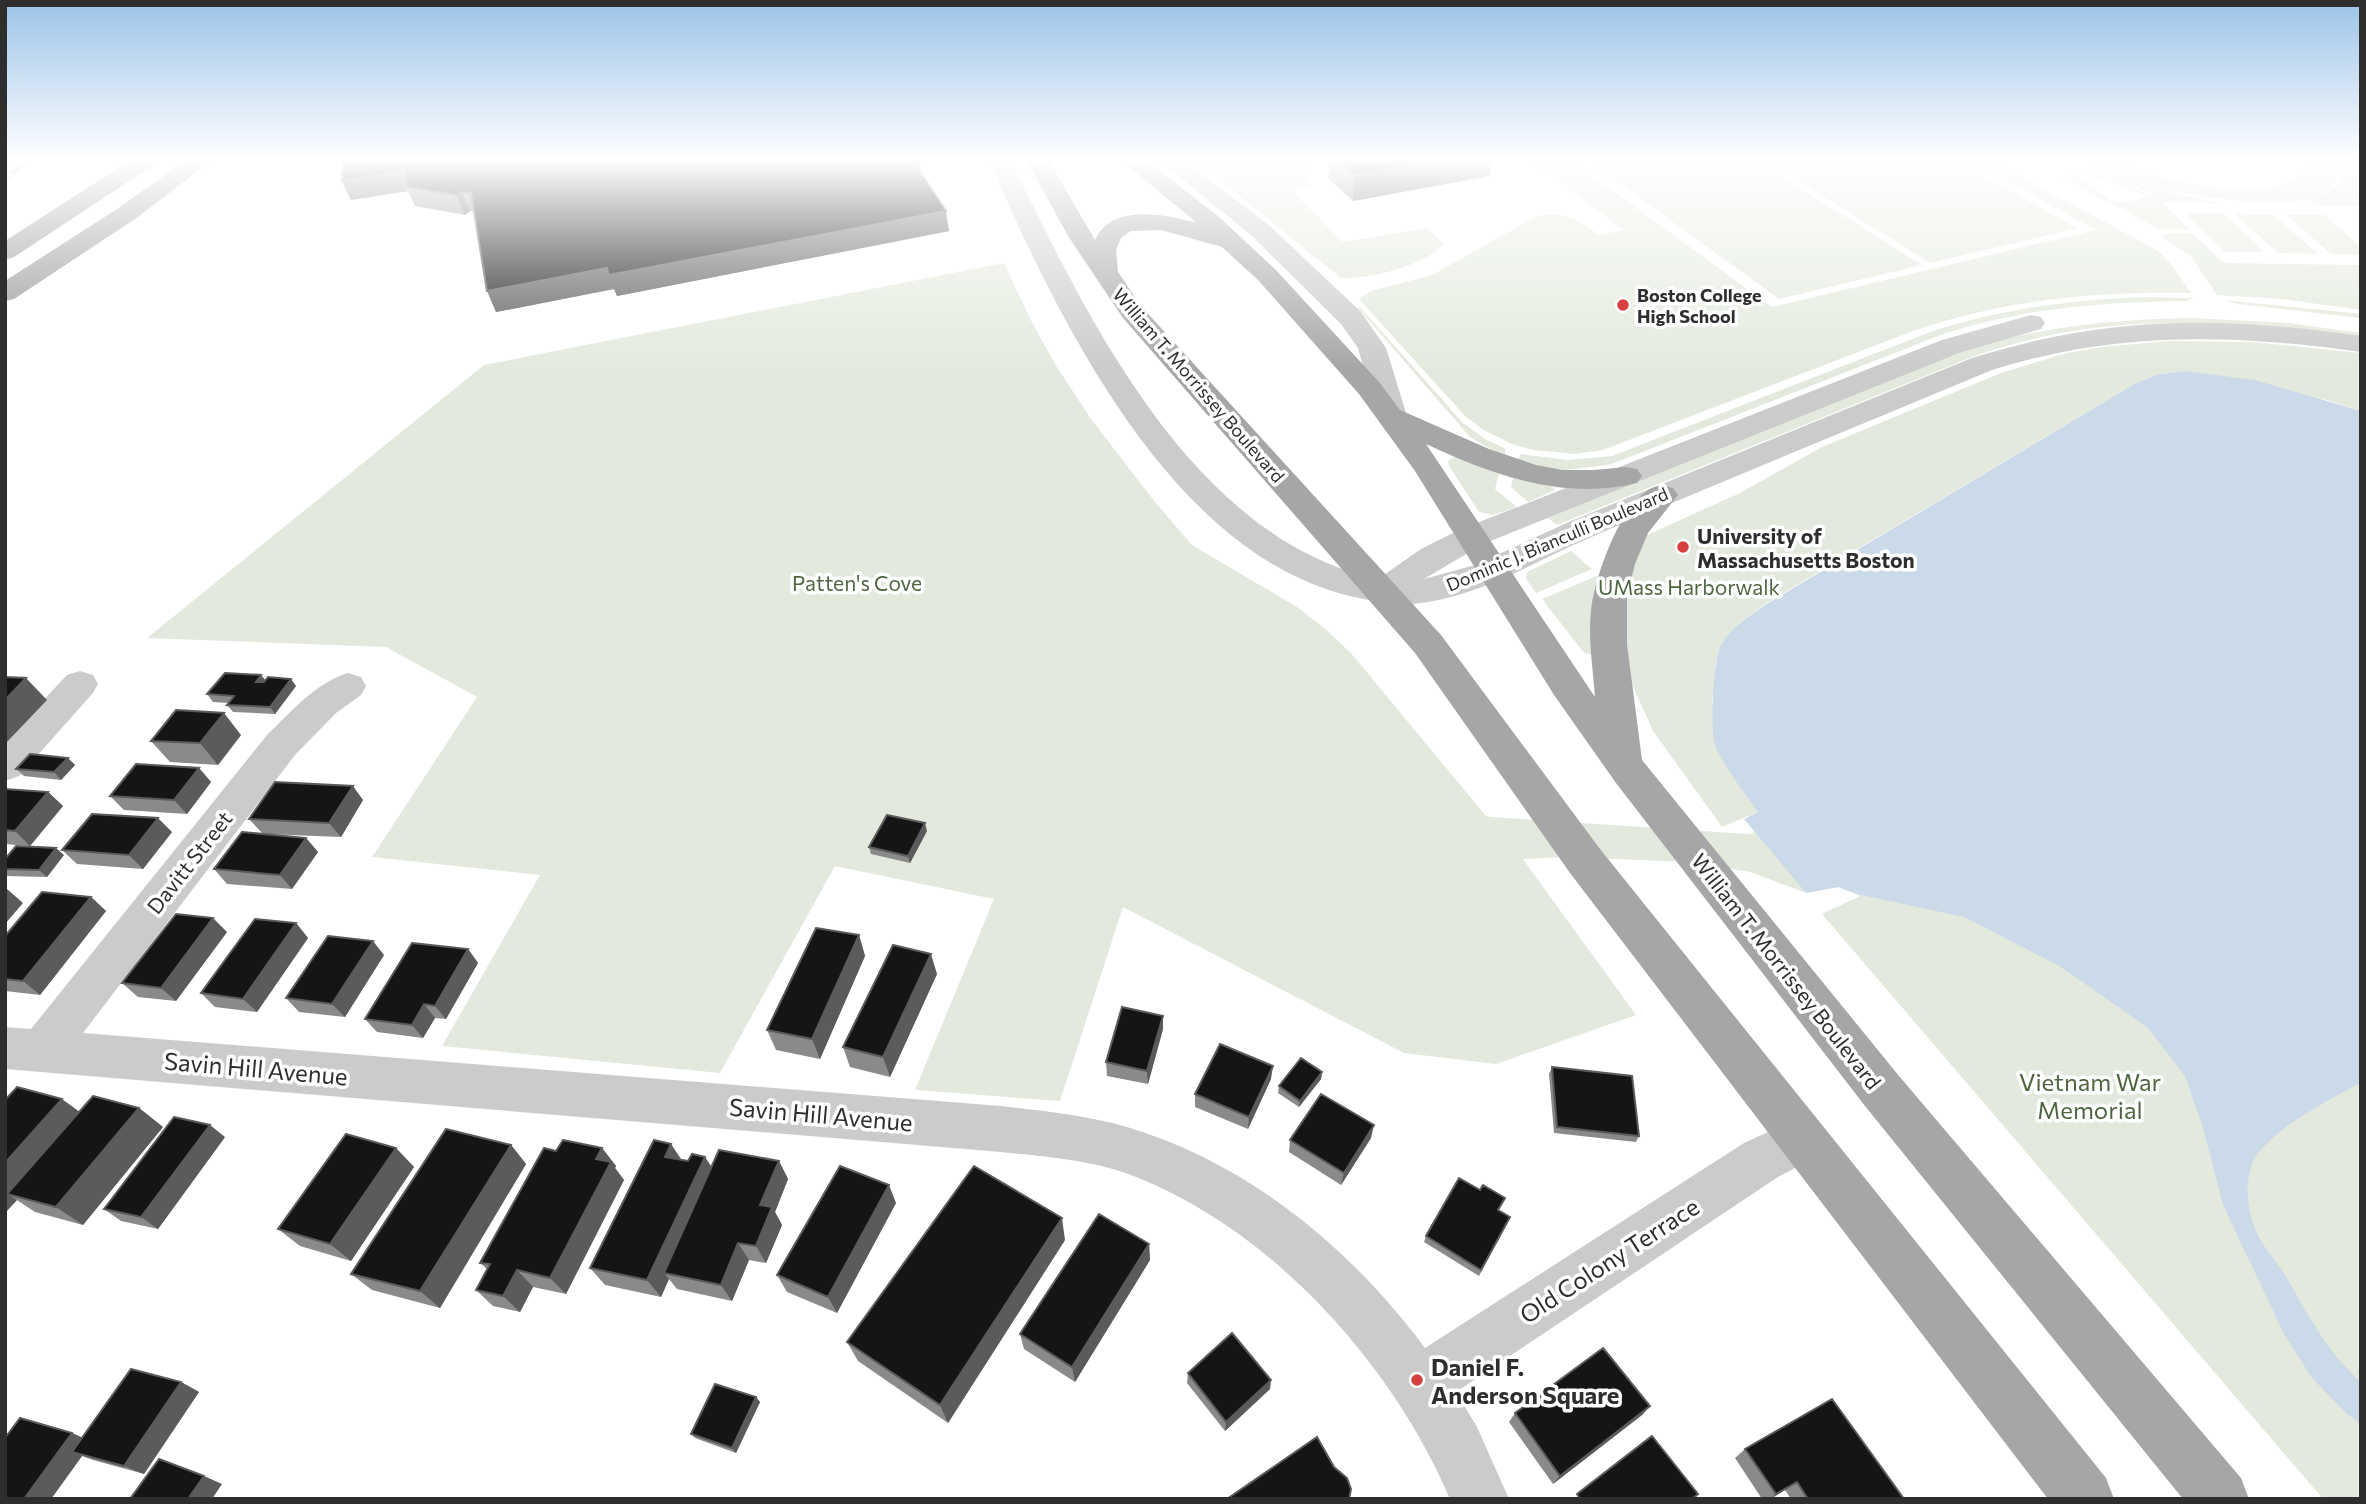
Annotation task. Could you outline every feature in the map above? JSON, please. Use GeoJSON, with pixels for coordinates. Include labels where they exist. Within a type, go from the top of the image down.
{"type":"FeatureCollection","features":[{"type":"Feature","properties":{"kind":"highway"},"geometry":{"type":"LineString","coordinates":[[5,252],[37,231]]}},
{"type":"Feature","properties":{"kind":"highway"},"geometry":{"type":"LineString","coordinates":[[5,293],[100,231]]}},
{"type":"Feature","properties":{"kind":"main road","name":"William T. Morrissey Boulevard"},"geometry":{"type":"LineString","coordinates":[[1078,231],[1105,274],[1168,354],[1436,654],[1585,861],[2085,1499]]}},
{"type":"Feature","properties":{"kind":"main road"},"geometry":{"type":"LineString","coordinates":[[1105,274],[1102,255],[1107,236],[1114,231]]}},
{"type":"Feature","properties":{"kind":"main road"},"geometry":{"type":"LineString","coordinates":[[1198,231],[1248,256]]}},
{"type":"Feature","properties":{"kind":"main road","name":"William T. Morrissey Boulevard"},"geometry":{"type":"LineString","coordinates":[[1220,231],[1308,316],[1392,416],[1567,686],[1630,773],[1882,1091],[2220,1499]]}},
{"type":"Feature","properties":{"kind":"main road"},"geometry":{"type":"LineString","coordinates":[[1392,416],[1523,474],[1571,481],[1626,476]]}},
{"type":"Feature","properties":{"kind":"main road"},"geometry":{"type":"LineString","coordinates":[[1630,773],[1619,738],[1608,610],[1613,582],[1623,553],[1649,508],[1662,495]]}},
{"type":"Feature","properties":{"kind":"street"},"geometry":{"type":"LineString","coordinates":[[1035,231],[1085,333],[1134,404],[1190,475],[1235,520],[1273,550],[1325,575],[1383,592]]}},
{"type":"Feature","properties":{"kind":"street","name":"William T. Morrissey Boulevard"},"geometry":{"type":"LineString","coordinates":[[1260,231],[1281,248],[1361,329],[1376,359],[1384,397],[1392,416]]}},
{"type":"Feature","properties":{"kind":"street","name":"Dominic J. Bianculli Boulevard"},"geometry":{"type":"LineString","coordinates":[[1383,592],[1424,563],[1471,537],[1952,346],[2023,325],[2094,314],[2173,311],[2281,316],[2361,327]]}},
{"type":"Feature","properties":{"kind":"street","name":"Dominic J. Bianculli Boulevard"},"geometry":{"type":"LineString","coordinates":[[1383,592],[1441,588],[1982,364],[2055,343],[2139,332],[2198,331],[2297,336],[2361,344]]}},
{"type":"Feature","properties":{"kind":"street"},"geometry":{"type":"LineString","coordinates":[[5,766],[80,684]]}},
{"type":"Feature","properties":{"kind":"street","name":"Davitt Street"},"geometry":{"type":"LineString","coordinates":[[24,1049],[281,745],[323,704],[348,686]]}},
{"type":"Feature","properties":{"kind":"street","name":"Savin Hill Avenue"},"geometry":{"type":"LineString","coordinates":[[24,1049],[1001,1129],[1076,1138],[1110,1146],[1174,1168],[1236,1202],[1267,1223],[1322,1273],[1349,1301],[1440,1416],[1480,1499]]}},
{"type":"Feature","properties":{"kind":"street","name":"Old Colony Terrace"},"geometry":{"type":"LineString","coordinates":[[1418,1385],[1762,1160],[1803,1139]]}},
{"type":"Feature","properties":{"kind":"green space"},"geometry":{"type":"Polygon","coordinates":[[[1283,231],[1332,231],[1343,242],[1408,231],[1430,231],[1444,244],[1424,259],[1396,270],[1341,278],[1283,231]]]}},
{"type":"Feature","properties":{"kind":"green space"},"geometry":{"type":"Polygon","coordinates":[[[1510,231],[1594,231],[1599,235],[1618,231],[1668,231],[1772,307],[2091,231],[2122,231],[2157,250],[2171,264],[2191,293],[2085,296],[2016,305],[1947,320],[1603,450],[1574,454],[1514,445],[1482,429],[1465,416],[1359,299],[1371,291],[1432,275],[1510,231]]]}},
{"type":"Feature","properties":{"kind":"green space"},"geometry":{"type":"Polygon","coordinates":[[[1686,231],[1868,231],[1922,265],[1779,299],[1686,231]]]}},
{"type":"Feature","properties":{"kind":"green space"},"geometry":{"type":"Polygon","coordinates":[[[1879,231],[2064,231],[1930,263],[1879,231]]]}},
{"type":"Feature","properties":{"kind":"green space"},"geometry":{"type":"Polygon","coordinates":[[[2204,231],[2242,231],[2264,252],[2225,252],[2204,231]]]}},
{"type":"Feature","properties":{"kind":"green space"},"geometry":{"type":"Polygon","coordinates":[[[2254,231],[2292,231],[2318,254],[2278,253],[2254,231]]]}},
{"type":"Feature","properties":{"kind":"green space"},"geometry":{"type":"Polygon","coordinates":[[[2305,231],[2343,231],[2361,247],[2361,255],[2331,254],[2305,231]]]}},
{"type":"Feature","properties":{"kind":"green space"},"geometry":{"type":"Polygon","coordinates":[[[2170,233],[2192,233],[2219,259],[2227,263],[2361,265],[2361,310],[2283,299],[2217,295],[2191,256],[2162,237],[2170,233]]]}},
{"type":"Feature","properties":{"kind":"green space","name":"Patten's Cove"},"geometry":{"type":"Polygon","coordinates":[[[1004,263],[1055,364],[1091,419],[1192,545],[1297,607],[1324,628],[1351,653],[1486,816],[1490,817],[1749,834],[1771,827],[2361,455],[2361,1499],[2323,1499],[1822,914],[1860,896],[1838,887],[1806,893],[1750,872],[1688,862],[1566,857],[1523,859],[1636,1015],[1496,1064],[1404,1053],[1123,907],[1060,1101],[915,1090],[994,899],[835,866],[720,1073],[442,1046],[540,875],[372,857],[477,697],[386,647],[147,638],[484,365],[1004,263]]]}},
{"type":"Feature","properties":{"kind":"green space"},"geometry":{"type":"Polygon","coordinates":[[[2143,297],[2193,298],[2187,301],[2061,308],[1969,326],[1609,465],[1565,470],[1517,462],[1521,454],[1567,460],[1612,456],[1959,323],[2036,307],[2143,297]]]}},
{"type":"Feature","properties":{"kind":"green space"},"geometry":{"type":"Polygon","coordinates":[[[2224,300],[2361,314],[2361,318],[2238,304],[2224,300]]]}},
{"type":"Feature","properties":{"kind":"green space"},"geometry":{"type":"Polygon","coordinates":[[[1358,308],[1361,308],[1462,422],[1485,439],[1506,449],[1504,457],[1470,437],[1358,308]]]}},
{"type":"Feature","properties":{"kind":"green space"},"geometry":{"type":"Polygon","coordinates":[[[2193,318],[2289,323],[2361,333],[2361,338],[2173,323],[2121,325],[2046,336],[1972,357],[1557,525],[1548,518],[1977,346],[2031,333],[2084,325],[2193,318]]]}},
{"type":"Feature","properties":{"kind":"green space","name":"UMass Harborwalk"},"geometry":{"type":"Polygon","coordinates":[[[2169,341],[2253,342],[2361,353],[2361,411],[2327,400],[2185,371],[2159,374],[2136,383],[1765,604],[1739,623],[1716,661],[1712,702],[1715,746],[1758,812],[1722,827],[1653,731],[1628,675],[1622,588],[1647,535],[1740,493],[1822,447],[2001,373],[2067,353],[2169,341]]]}},
{"type":"Feature","properties":{"kind":"green space"},"geometry":{"type":"Polygon","coordinates":[[[1454,457],[1499,473],[1495,489],[1517,507],[1493,515],[1479,512],[1449,466],[1448,461],[1454,457]]]}},
{"type":"Feature","properties":{"kind":"green space"},"geometry":{"type":"Polygon","coordinates":[[[1513,478],[1551,486],[1555,490],[1528,502],[1511,487],[1513,478]]]}},
{"type":"Feature","properties":{"kind":"green space"},"geometry":{"type":"Polygon","coordinates":[[[1571,551],[1592,569],[1536,593],[1526,579],[1527,572],[1571,551]]]}},
{"type":"Feature","properties":{"kind":"green space"},"geometry":{"type":"Polygon","coordinates":[[[1599,575],[1595,655],[1584,653],[1542,599],[1599,575]]]}},
{"type":"Feature","properties":{"kind":"water"},"geometry":{"type":"Polygon","coordinates":[[[2185,371],[2255,380],[2361,411],[2361,1083],[2307,1113],[2280,1132],[2259,1152],[2250,1169],[2248,1200],[2255,1229],[2262,1242],[2329,1347],[2361,1382],[2361,1424],[2347,1414],[2312,1378],[2284,1334],[2223,1205],[2203,1128],[2185,1076],[2148,1028],[2061,967],[1964,917],[1861,895],[1838,887],[1806,893],[1744,819],[1758,812],[1725,764],[1714,740],[1713,696],[1718,653],[1725,639],[1746,618],[2136,383],[2159,374],[2185,371]]]}},
{"type":"Feature","properties":{"kind":"building"},"geometry":{"type":"Polygon","coordinates":[[[477,231],[840,231],[609,275],[607,268],[487,291],[477,231]]]}},
{"type":"Feature","properties":{"kind":"building"},"geometry":{"type":"Polygon","coordinates":[[[225,673],[261,675],[256,682],[264,682],[268,677],[291,679],[270,707],[227,705],[234,696],[207,694],[225,673]]]}},
{"type":"Feature","properties":{"kind":"building"},"geometry":{"type":"Polygon","coordinates":[[[5,677],[26,678],[5,700],[5,677]]]}},
{"type":"Feature","properties":{"kind":"building"},"geometry":{"type":"Polygon","coordinates":[[[176,710],[224,713],[200,743],[151,741],[176,710]]]}},
{"type":"Feature","properties":{"kind":"building"},"geometry":{"type":"Polygon","coordinates":[[[30,754],[68,758],[54,772],[16,769],[30,754]]]}},
{"type":"Feature","properties":{"kind":"building"},"geometry":{"type":"Polygon","coordinates":[[[136,764],[199,768],[174,800],[110,796],[136,764]]]}},
{"type":"Feature","properties":{"kind":"building"},"geometry":{"type":"Polygon","coordinates":[[[275,782],[353,786],[329,823],[249,819],[275,782]]]}},
{"type":"Feature","properties":{"kind":"building"},"geometry":{"type":"Polygon","coordinates":[[[5,789],[48,792],[15,831],[5,830],[5,789]]]}},
{"type":"Feature","properties":{"kind":"building"},"geometry":{"type":"Polygon","coordinates":[[[92,814],[158,818],[129,855],[62,850],[92,814]]]}},
{"type":"Feature","properties":{"kind":"building"},"geometry":{"type":"Polygon","coordinates":[[[887,815],[925,823],[908,856],[869,847],[887,815]]]}},
{"type":"Feature","properties":{"kind":"building"},"geometry":{"type":"Polygon","coordinates":[[[242,832],[306,838],[280,875],[214,869],[242,832]]]}},
{"type":"Feature","properties":{"kind":"building"},"geometry":{"type":"Polygon","coordinates":[[[16,846],[56,848],[39,870],[5,869],[5,859],[16,846]]]}},
{"type":"Feature","properties":{"kind":"building"},"geometry":{"type":"Polygon","coordinates":[[[42,892],[91,897],[23,981],[5,979],[5,936],[42,892]]]}},
{"type":"Feature","properties":{"kind":"building"},"geometry":{"type":"Polygon","coordinates":[[[176,914],[213,918],[161,988],[122,983],[176,914]]]}},
{"type":"Feature","properties":{"kind":"building"},"geometry":{"type":"Polygon","coordinates":[[[255,919],[296,923],[243,999],[201,993],[255,919]]]}},
{"type":"Feature","properties":{"kind":"building"},"geometry":{"type":"Polygon","coordinates":[[[816,928],[859,935],[812,1039],[767,1030],[816,928]]]}},
{"type":"Feature","properties":{"kind":"building"},"geometry":{"type":"Polygon","coordinates":[[[328,936],[373,941],[332,1004],[286,998],[328,936]]]}},
{"type":"Feature","properties":{"kind":"building"},"geometry":{"type":"Polygon","coordinates":[[[412,943],[468,949],[435,1006],[424,1004],[412,1025],[365,1019],[412,943]]]}},
{"type":"Feature","properties":{"kind":"building"},"geometry":{"type":"Polygon","coordinates":[[[893,945],[931,954],[883,1057],[843,1047],[893,945]]]}},
{"type":"Feature","properties":{"kind":"building"},"geometry":{"type":"Polygon","coordinates":[[[1122,1007],[1163,1016],[1147,1071],[1106,1062],[1122,1007]]]}},
{"type":"Feature","properties":{"kind":"building"},"geometry":{"type":"Polygon","coordinates":[[[1220,1044],[1273,1066],[1249,1117],[1195,1094],[1220,1044]]]}},
{"type":"Feature","properties":{"kind":"building"},"geometry":{"type":"Polygon","coordinates":[[[1301,1058],[1322,1072],[1300,1101],[1279,1086],[1301,1058]]]}},
{"type":"Feature","properties":{"kind":"building"},"geometry":{"type":"Polygon","coordinates":[[[1552,1067],[1632,1076],[1639,1136],[1557,1127],[1552,1067]]]}},
{"type":"Feature","properties":{"kind":"building"},"geometry":{"type":"Polygon","coordinates":[[[17,1087],[62,1099],[5,1163],[5,1100],[17,1087]]]}},
{"type":"Feature","properties":{"kind":"building"},"geometry":{"type":"Polygon","coordinates":[[[1321,1094],[1374,1125],[1344,1173],[1290,1140],[1321,1094]]]}},
{"type":"Feature","properties":{"kind":"building"},"geometry":{"type":"Polygon","coordinates":[[[93,1096],[139,1108],[56,1207],[7,1194],[93,1096]]]}},
{"type":"Feature","properties":{"kind":"building"},"geometry":{"type":"Polygon","coordinates":[[[174,1117],[210,1125],[141,1217],[104,1209],[174,1117]]]}},
{"type":"Feature","properties":{"kind":"building"},"geometry":{"type":"Polygon","coordinates":[[[446,1129],[511,1145],[420,1291],[351,1274],[446,1129]]]}},
{"type":"Feature","properties":{"kind":"building"},"geometry":{"type":"Polygon","coordinates":[[[346,1134],[396,1148],[330,1244],[278,1229],[346,1134]]]}},
{"type":"Feature","properties":{"kind":"building"},"geometry":{"type":"Polygon","coordinates":[[[563,1140],[602,1148],[596,1159],[611,1162],[550,1278],[517,1270],[503,1296],[476,1290],[490,1264],[480,1263],[544,1148],[556,1151],[563,1140]]]}},
{"type":"Feature","properties":{"kind":"building"},"geometry":{"type":"Polygon","coordinates":[[[654,1140],[671,1144],[665,1157],[688,1161],[692,1154],[705,1157],[647,1280],[590,1268],[654,1140]]]}},
{"type":"Feature","properties":{"kind":"building"},"geometry":{"type":"Polygon","coordinates":[[[719,1150],[779,1161],[760,1205],[772,1207],[756,1246],[738,1243],[721,1285],[664,1273],[719,1150]]]}},
{"type":"Feature","properties":{"kind":"building"},"geometry":{"type":"Polygon","coordinates":[[[840,1166],[889,1185],[828,1297],[777,1275],[840,1166]]]}},
{"type":"Feature","properties":{"kind":"building"},"geometry":{"type":"Polygon","coordinates":[[[974,1166],[1062,1218],[940,1405],[847,1342],[974,1166]]]}},
{"type":"Feature","properties":{"kind":"building"},"geometry":{"type":"Polygon","coordinates":[[[1459,1178],[1480,1190],[1483,1185],[1505,1198],[1498,1210],[1510,1217],[1481,1270],[1426,1236],[1459,1178]]]}},
{"type":"Feature","properties":{"kind":"building"},"geometry":{"type":"Polygon","coordinates":[[[1099,1214],[1149,1244],[1072,1367],[1020,1334],[1099,1214]]]}},
{"type":"Feature","properties":{"kind":"building"},"geometry":{"type":"Polygon","coordinates":[[[1232,1333],[1271,1380],[1226,1422],[1188,1373],[1232,1333]]]}},
{"type":"Feature","properties":{"kind":"building"},"geometry":{"type":"Polygon","coordinates":[[[1603,1348],[1650,1406],[1560,1476],[1515,1413],[1603,1348]]]}},
{"type":"Feature","properties":{"kind":"building"},"geometry":{"type":"Polygon","coordinates":[[[131,1369],[181,1382],[124,1466],[72,1452],[131,1369]]]}},
{"type":"Feature","properties":{"kind":"building"},"geometry":{"type":"Polygon","coordinates":[[[715,1384],[756,1397],[732,1448],[691,1434],[715,1384]]]}},
{"type":"Feature","properties":{"kind":"building"},"geometry":{"type":"Polygon","coordinates":[[[1832,1399],[1904,1499],[1808,1499],[1797,1482],[1776,1494],[1745,1449],[1832,1399]]]}},
{"type":"Feature","properties":{"kind":"building"},"geometry":{"type":"Polygon","coordinates":[[[20,1418],[72,1433],[24,1499],[5,1499],[5,1438],[20,1418]]]}},
{"type":"Feature","properties":{"kind":"building"},"geometry":{"type":"Polygon","coordinates":[[[1652,1436],[1698,1494],[1692,1499],[1580,1499],[1577,1494],[1652,1436]]]}},
{"type":"Feature","properties":{"kind":"building"},"geometry":{"type":"Polygon","coordinates":[[[1317,1437],[1334,1467],[1347,1478],[1351,1489],[1349,1499],[1227,1499],[1317,1437]]]}},
{"type":"Feature","properties":{"kind":"building"},"geometry":{"type":"Polygon","coordinates":[[[159,1459],[204,1476],[188,1499],[130,1499],[159,1459]]]}},
{"type":"Feature","properties":{"kind":"place","name":"Boston College High School"},"geometry":{"type":"Point","coordinates":[1623,305]}},
{"type":"Feature","properties":{"kind":"place","name":"University of Massachusetts Boston"},"geometry":{"type":"Point","coordinates":[1683,547]}},
{"type":"Feature","properties":{"kind":"place","name":"Daniel F. Anderson Square"},"geometry":{"type":"Point","coordinates":[1417,1380]}},
{"type":"Feature","properties":{"kind":"park label","name":"Vietnam War Memorial"},"geometry":{"type":"Point","coordinates":[2090,1095]}}]}
